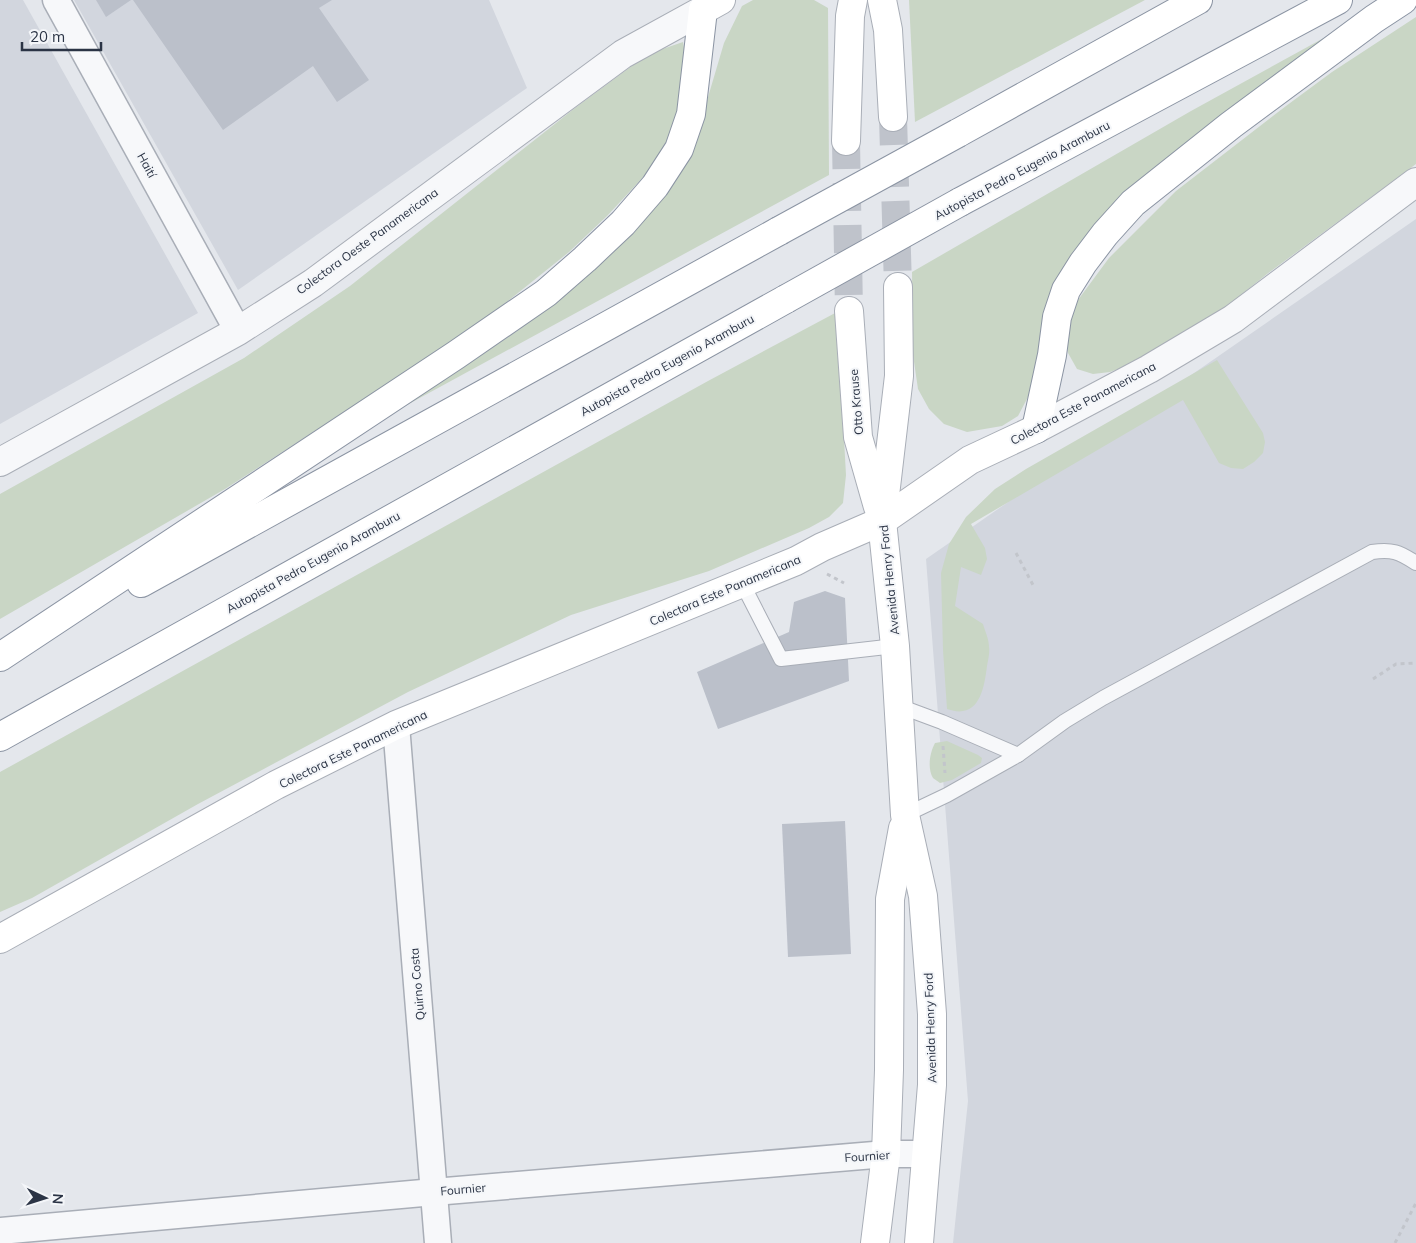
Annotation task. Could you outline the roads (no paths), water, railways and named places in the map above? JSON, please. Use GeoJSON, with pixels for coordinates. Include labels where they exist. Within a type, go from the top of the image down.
{"type":"FeatureCollection","features":[{"type":"Feature","properties":{"kind":"main road"},"geometry":{"type":"LineString","coordinates":[[846,141],[850,16],[853,0]]}},
{"type":"Feature","properties":{"kind":"main road"},"geometry":{"type":"LineString","coordinates":[[882,0],[888,30],[893,117]]}},
{"type":"Feature","properties":{"kind":"main road"},"geometry":{"type":"LineString","coordinates":[[0,661],[1198,0]]}},
{"type":"Feature","properties":{"kind":"main road","name":"Autopista Pedro Eugenio Aramburu"},"geometry":{"type":"LineString","coordinates":[[0,737],[960,202],[1338,0]]}},
{"type":"Feature","properties":{"kind":"main road"},"geometry":{"type":"LineString","coordinates":[[1036,429],[1052,355],[1057,317],[1066,290],[1105,234],[1133,203],[1231,125],[1374,19],[1403,0]]}},
{"type":"Feature","properties":{"kind":"main road"},"geometry":{"type":"LineString","coordinates":[[0,657],[456,355],[546,293],[586,259],[655,186],[679,149],[691,114],[712,5]]}},
{"type":"Feature","properties":{"kind":"main road","name":"Avenida Henry Ford"},"geometry":{"type":"LineString","coordinates":[[898,287],[898,376],[882,520],[900,706],[906,815],[922,896],[932,1014],[932,1085],[919,1243]]}},
{"type":"Feature","properties":{"kind":"main road","name":"Otto Krause"},"geometry":{"type":"LineString","coordinates":[[849,311],[858,437],[882,520]]}},
{"type":"Feature","properties":{"kind":"main road","name":"Colectora Este Panamericana"},"geometry":{"type":"LineString","coordinates":[[0,939],[276,785],[396,726],[796,561],[882,520],[964,463],[1036,429]]}},
{"type":"Feature","properties":{"kind":"main road","name":"Avenida Henry Ford"},"geometry":{"type":"LineString","coordinates":[[875,1243],[886,1154],[889,1070],[890,900],[906,815]]}},
{"type":"Feature","properties":{"kind":"street","name":"Haití"},"geometry":{"type":"LineString","coordinates":[[56,0],[238,331]]}},
{"type":"Feature","properties":{"kind":"street","name":"Colectora Oeste Panamericana"},"geometry":{"type":"LineString","coordinates":[[0,462],[238,331],[313,283],[622,54],[712,5]]}},
{"type":"Feature","properties":{"kind":"street","name":"Colectora Este Panamericana"},"geometry":{"type":"LineString","coordinates":[[1036,429],[1149,369],[1233,319],[1416,182]]}},
{"type":"Feature","properties":{"kind":"street","name":"Quirno Costa"},"geometry":{"type":"LineString","coordinates":[[396,726],[438,1243]]}},
{"type":"Feature","properties":{"kind":"street","name":"Fournier"},"geometry":{"type":"LineString","coordinates":[[0,1231],[886,1154],[926,1154]]}},
{"type":"Feature","properties":{"kind":"lane"},"geometry":{"type":"LineString","coordinates":[[906,815],[947,795],[1018,755],[1066,720],[1103,698],[1372,552],[1388,549],[1402,554],[1416,563]]}},
{"type":"Feature","properties":{"kind":"lane"},"geometry":{"type":"LineString","coordinates":[[742,584],[781,659],[895,646]]}},
{"type":"Feature","properties":{"kind":"lane"},"geometry":{"type":"LineString","coordinates":[[900,706],[1018,755]]}},
{"type":"Feature","properties":{"kind":"tunnel"},"geometry":{"type":"LineString","coordinates":[[893,117],[898,287]]}},
{"type":"Feature","properties":{"kind":"tunnel"},"geometry":{"type":"LineString","coordinates":[[846,141],[849,311]]}}]}
